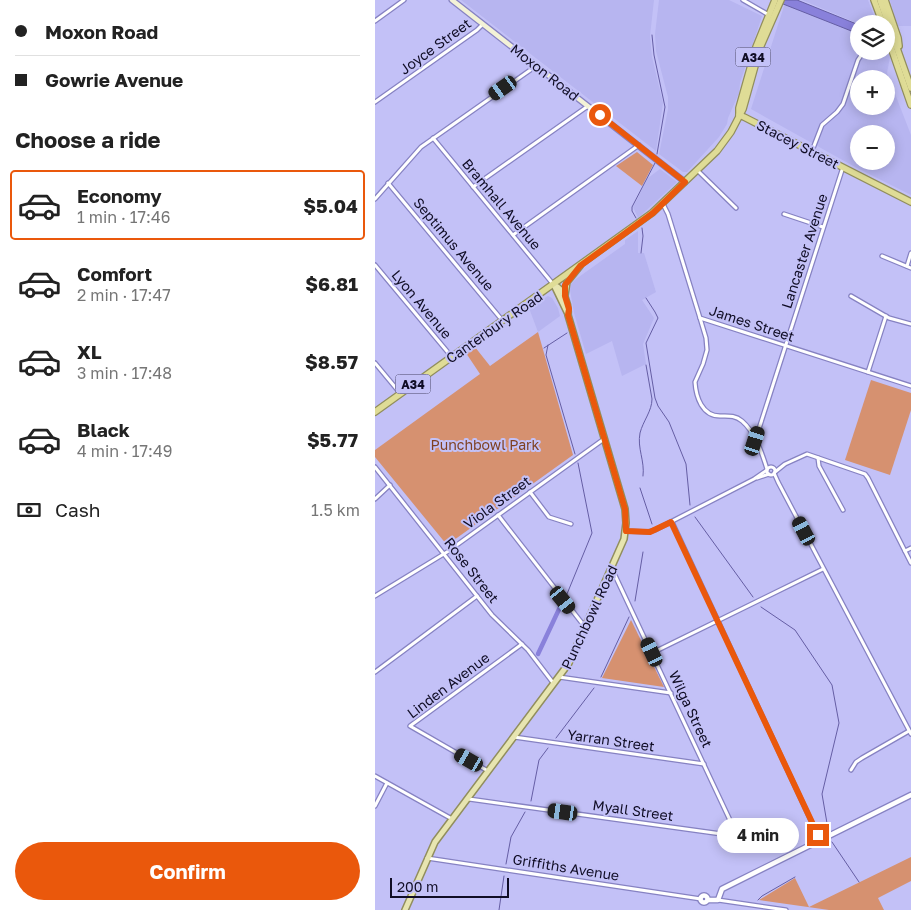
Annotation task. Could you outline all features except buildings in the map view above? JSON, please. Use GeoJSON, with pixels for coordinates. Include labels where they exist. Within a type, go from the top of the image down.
{"type":"FeatureCollection","features":[{"type":"Feature","properties":{"kind":"highway"},"geometry":{"type":"LineString","coordinates":[[874,0],[880,15]]}},
{"type":"Feature","properties":{"kind":"highway"},"geometry":{"type":"LineString","coordinates":[[880,0],[885,15]]}},
{"type":"Feature","properties":{"kind":"highway"},"geometry":{"type":"LineString","coordinates":[[885,0],[888,15]]}},
{"type":"Feature","properties":{"kind":"highway","name":"Canterbury Road"},"geometry":{"type":"LineString","coordinates":[[375,412],[580,266],[663,204],[685,182],[725,140],[735,126],[754,52],[777,1]]}},
{"type":"Feature","properties":{"kind":"highway"},"geometry":{"type":"LineString","coordinates":[[895,44],[911,88]]}},
{"type":"Feature","properties":{"kind":"highway"},"geometry":{"type":"LineString","coordinates":[[895,48],[911,105]]}},
{"type":"Feature","properties":{"kind":"highway","name":"Stacey Street"},"geometry":{"type":"LineString","coordinates":[[739,115],[911,202]]}},
{"type":"Feature","properties":{"kind":"main road","name":"Moxon Road"},"geometry":{"type":"LineString","coordinates":[[452,0],[685,182]]}},
{"type":"Feature","properties":{"kind":"main road"},"geometry":{"type":"LineString","coordinates":[[565,296],[566,283],[580,266]]}},
{"type":"Feature","properties":{"kind":"main road"},"geometry":{"type":"LineString","coordinates":[[554,284],[559,286],[565,296]]}},
{"type":"Feature","properties":{"kind":"main road","name":"Punchbowl Road"},"geometry":{"type":"LineString","coordinates":[[405,910],[435,842],[569,663],[623,544],[626,531],[625,509],[568,315],[554,284]]}},
{"type":"Feature","properties":{"kind":"main road","name":"Punchbowl Road"},"geometry":{"type":"LineString","coordinates":[[565,296],[569,309],[568,315]]}},
{"type":"Feature","properties":{"kind":"street"},"geometry":{"type":"LineString","coordinates":[[375,22],[404,0]]}},
{"type":"Feature","properties":{"kind":"street"},"geometry":{"type":"LineString","coordinates":[[743,0],[771,15]]}},
{"type":"Feature","properties":{"kind":"street","name":"Joyce Street"},"geometry":{"type":"LineString","coordinates":[[375,102],[483,24]]}},
{"type":"Feature","properties":{"kind":"street"},"geometry":{"type":"LineString","coordinates":[[812,152],[822,125],[843,104],[858,60]]}},
{"type":"Feature","properties":{"kind":"street"},"geometry":{"type":"LineString","coordinates":[[375,199],[417,150],[536,65]]}},
{"type":"Feature","properties":{"kind":"street"},"geometry":{"type":"LineString","coordinates":[[473,186],[588,106]]}},
{"type":"Feature","properties":{"kind":"street","name":"Bramhall Avenue"},"geometry":{"type":"LineString","coordinates":[[433,138],[544,272],[550,282],[554,284]]}},
{"type":"Feature","properties":{"kind":"street"},"geometry":{"type":"LineString","coordinates":[[513,235],[639,145]]}},
{"type":"Feature","properties":{"kind":"street","name":"Lancaster Avenue"},"geometry":{"type":"LineString","coordinates":[[755,441],[843,167]]}},
{"type":"Feature","properties":{"kind":"street"},"geometry":{"type":"LineString","coordinates":[[696,170],[736,208]]}},
{"type":"Feature","properties":{"kind":"street","name":"Septimus Avenue"},"geometry":{"type":"LineString","coordinates":[[388,183],[502,320]]}},
{"type":"Feature","properties":{"kind":"street","name":"James Street"},"geometry":{"type":"LineString","coordinates":[[663,204],[669,214],[700,318],[911,386]]}},
{"type":"Feature","properties":{"kind":"street"},"geometry":{"type":"LineString","coordinates":[[784,214],[823,227]]}},
{"type":"Feature","properties":{"kind":"street"},"geometry":{"type":"LineString","coordinates":[[882,256],[909,267],[911,253]]}},
{"type":"Feature","properties":{"kind":"street","name":"Lyon Avenue"},"geometry":{"type":"LineString","coordinates":[[375,265],[451,357]]}},
{"type":"Feature","properties":{"kind":"street"},"geometry":{"type":"LineString","coordinates":[[851,296],[886,316],[911,324]]}},
{"type":"Feature","properties":{"kind":"street"},"geometry":{"type":"LineString","coordinates":[[868,372],[886,316]]}},
{"type":"Feature","properties":{"kind":"street"},"geometry":{"type":"LineString","coordinates":[[700,318],[707,346],[703,364],[695,382],[701,405],[705,411],[711,414],[732,416],[742,421],[752,432],[767,469],[772,473],[777,482],[910,732],[861,758],[851,770]]}},
{"type":"Feature","properties":{"kind":"street"},"geometry":{"type":"LineString","coordinates":[[375,363],[400,394]]}},
{"type":"Feature","properties":{"kind":"street","name":"Viola Street"},"geometry":{"type":"LineString","coordinates":[[375,596],[444,554],[604,438]]}},
{"type":"Feature","properties":{"kind":"street"},"geometry":{"type":"LineString","coordinates":[[626,531],[650,532],[807,454],[861,472],[867,476],[911,563]]}},
{"type":"Feature","properties":{"kind":"street"},"geometry":{"type":"LineString","coordinates":[[763,456],[772,467],[772,473]]}},
{"type":"Feature","properties":{"kind":"street"},"geometry":{"type":"LineString","coordinates":[[818,458],[819,466],[843,510]]}},
{"type":"Feature","properties":{"kind":"street"},"geometry":{"type":"LineString","coordinates":[[754,479],[767,469],[785,464]]}},
{"type":"Feature","properties":{"kind":"street","name":"Rose Street"},"geometry":{"type":"LineString","coordinates":[[375,467],[492,615],[522,644],[554,684]]}},
{"type":"Feature","properties":{"kind":"street"},"geometry":{"type":"LineString","coordinates":[[375,500],[390,485]]}},
{"type":"Feature","properties":{"kind":"street"},"geometry":{"type":"LineString","coordinates":[[530,492],[549,518],[571,524]]}},
{"type":"Feature","properties":{"kind":"street"},"geometry":{"type":"LineString","coordinates":[[498,515],[585,628]]}},
{"type":"Feature","properties":{"kind":"street"},"geometry":{"type":"LineString","coordinates":[[671,522],[820,840]]}},
{"type":"Feature","properties":{"kind":"street"},"geometry":{"type":"LineString","coordinates":[[905,551],[911,548]]}},
{"type":"Feature","properties":{"kind":"street","name":"Wilga Street"},"geometry":{"type":"LineString","coordinates":[[613,569],[736,833]]}},
{"type":"Feature","properties":{"kind":"street"},"geometry":{"type":"LineString","coordinates":[[652,652],[823,569]]}},
{"type":"Feature","properties":{"kind":"street"},"geometry":{"type":"LineString","coordinates":[[375,672],[477,596]]}},
{"type":"Feature","properties":{"kind":"street","name":"Linden Avenue"},"geometry":{"type":"LineString","coordinates":[[488,771],[410,726],[522,644]]}},
{"type":"Feature","properties":{"kind":"street"},"geometry":{"type":"LineString","coordinates":[[559,677],[671,693]]}},
{"type":"Feature","properties":{"kind":"street","name":"Yarran Street"},"geometry":{"type":"LineString","coordinates":[[514,737],[704,764]]}},
{"type":"Feature","properties":{"kind":"street"},"geometry":{"type":"LineString","coordinates":[[375,776],[452,819]]}},
{"type":"Feature","properties":{"kind":"street"},"geometry":{"type":"LineString","coordinates":[[375,806],[387,783]]}},
{"type":"Feature","properties":{"kind":"street"},"geometry":{"type":"LineString","coordinates":[[718,900],[722,889],[911,795]]}},
{"type":"Feature","properties":{"kind":"street","name":"Myall Street"},"geometry":{"type":"LineString","coordinates":[[467,799],[729,835],[736,833]]}},
{"type":"Feature","properties":{"kind":"street","name":"Griffiths Avenue"},"geometry":{"type":"LineString","coordinates":[[427,858],[704,902],[718,900],[786,910]]}},
{"type":"Feature","properties":{"kind":"shaded area"},"geometry":{"type":"Polygon","coordinates":[[[461,0],[654,0],[650,36],[652,57],[663,103],[656,151],[461,0]]]}},
{"type":"Feature","properties":{"kind":"shaded area"},"geometry":{"type":"Polygon","coordinates":[[[659,0],[729,0],[762,16],[740,83],[739,93],[727,124],[719,137],[687,172],[683,172],[659,154],[668,109],[668,97],[656,51],[655,34],[659,0]]]}},
{"type":"Feature","properties":{"kind":"shaded area"},"geometry":{"type":"Polygon","coordinates":[[[773,0],[797,0],[850,21],[850,30],[773,0]]]}},
{"type":"Feature","properties":{"kind":"shaded area"},"geometry":{"type":"Polygon","coordinates":[[[802,0],[868,0],[874,15],[850,15],[850,20],[802,0]]]}},
{"type":"Feature","properties":{"kind":"shaded area"},"geometry":{"type":"Polygon","coordinates":[[[890,0],[911,0],[911,26],[897,26],[890,0]]]}},
{"type":"Feature","properties":{"kind":"shaded area"},"geometry":{"type":"Polygon","coordinates":[[[785,3],[850,29],[850,60],[889,60],[888,70],[850,70],[850,115],[895,115],[895,94],[911,135],[911,195],[861,170],[895,170],[895,125],[850,125],[850,164],[751,109],[785,3]]]}},
{"type":"Feature","properties":{"kind":"shaded area"},"geometry":{"type":"Polygon","coordinates":[[[660,169],[677,182],[638,218],[633,207],[648,178],[660,169]]]}},
{"type":"Feature","properties":{"kind":"shaded area"},"geometry":{"type":"Polygon","coordinates":[[[638,231],[638,253],[644,253],[656,292],[642,300],[654,318],[643,344],[646,364],[622,376],[612,341],[586,354],[574,313],[570,290],[571,284],[576,279],[625,244],[625,240],[638,231]]]}},
{"type":"Feature","properties":{"kind":"shaded area"},"geometry":{"type":"Polygon","coordinates":[[[548,296],[552,298],[558,308],[560,316],[538,332],[529,308],[548,296]]]}},
{"type":"Feature","properties":{"kind":"green space"},"geometry":{"type":"Polygon","coordinates":[[[637,152],[653,165],[642,186],[616,166],[637,152]]]}},
{"type":"Feature","properties":{"kind":"green space","name":"Punchbowl Park"},"geometry":{"type":"Polygon","coordinates":[[[538,332],[573,455],[447,545],[375,457],[375,450],[480,374],[466,353],[475,347],[490,366],[538,332]]]}},
{"type":"Feature","properties":{"kind":"green space"},"geometry":{"type":"Polygon","coordinates":[[[871,380],[911,393],[911,410],[890,475],[845,460],[871,380]]]}},
{"type":"Feature","properties":{"kind":"green space"},"geometry":{"type":"Polygon","coordinates":[[[631,620],[664,687],[602,678],[631,620]]]}},
{"type":"Feature","properties":{"kind":"green space"},"geometry":{"type":"Polygon","coordinates":[[[911,857],[911,881],[878,898],[884,910],[829,910],[759,900],[795,878],[809,907],[911,857]]]}},
{"type":"Feature","properties":{"kind":"waterway"},"geometry":{"type":"LineString","coordinates":[[652,35],[654,55],[665,107],[657,154]]}},
{"type":"Feature","properties":{"kind":"waterway"},"geometry":{"type":"LineString","coordinates":[[636,218],[632,207],[655,163]]}},
{"type":"Feature","properties":{"kind":"waterway"},"geometry":{"type":"LineString","coordinates":[[641,253],[642,228]]}},
{"type":"Feature","properties":{"kind":"waterway"},"geometry":{"type":"LineString","coordinates":[[646,298],[658,318],[646,343],[655,398],[669,422],[686,464],[690,505]]}},
{"type":"Feature","properties":{"kind":"waterway"},"geometry":{"type":"LineString","coordinates":[[544,348],[567,333]]}},
{"type":"Feature","properties":{"kind":"waterway"},"geometry":{"type":"LineString","coordinates":[[548,345],[546,355],[575,454]]}},
{"type":"Feature","properties":{"kind":"waterway"},"geometry":{"type":"LineString","coordinates":[[643,476],[639,439],[641,429],[651,408],[652,399],[646,365]]}},
{"type":"Feature","properties":{"kind":"waterway"},"geometry":{"type":"LineString","coordinates":[[567,594],[592,533],[578,463]]}},
{"type":"Feature","properties":{"kind":"waterway"},"geometry":{"type":"LineString","coordinates":[[640,488],[652,524]]}},
{"type":"Feature","properties":{"kind":"waterway"},"geometry":{"type":"LineString","coordinates":[[695,517],[753,597]]}},
{"type":"Feature","properties":{"kind":"waterway"},"geometry":{"type":"LineString","coordinates":[[635,601],[643,552]]}},
{"type":"Feature","properties":{"kind":"waterway"},"geometry":{"type":"LineString","coordinates":[[538,654],[561,605]]}},
{"type":"Feature","properties":{"kind":"waterway"},"geometry":{"type":"LineString","coordinates":[[761,607],[795,630],[832,685],[839,723],[822,794],[828,829]]}},
{"type":"Feature","properties":{"kind":"waterway"},"geometry":{"type":"LineString","coordinates":[[601,677],[629,617]]}},
{"type":"Feature","properties":{"kind":"waterway"},"geometry":{"type":"LineString","coordinates":[[556,738],[594,688]]}},
{"type":"Feature","properties":{"kind":"waterway"},"geometry":{"type":"LineString","coordinates":[[531,801],[539,760],[548,748]]}},
{"type":"Feature","properties":{"kind":"waterway"},"geometry":{"type":"LineString","coordinates":[[506,864],[511,837],[525,812]]}},
{"type":"Feature","properties":{"kind":"waterway"},"geometry":{"type":"LineString","coordinates":[[832,842],[859,882]]}},
{"type":"Feature","properties":{"kind":"waterway"},"geometry":{"type":"LineString","coordinates":[[499,910],[504,876]]}},
{"type":"Feature","properties":{"kind":"waterway"},"geometry":{"type":"LineString","coordinates":[[758,900],[795,877]]}},
{"type":"Feature","properties":{"kind":"route"},"geometry":{"type":"LineString","coordinates":[[600,115],[685,182],[653,213],[580,266],[567,282],[564,289],[569,309],[568,315],[625,509],[626,531],[650,532],[671,522],[818,835]]}}]}
